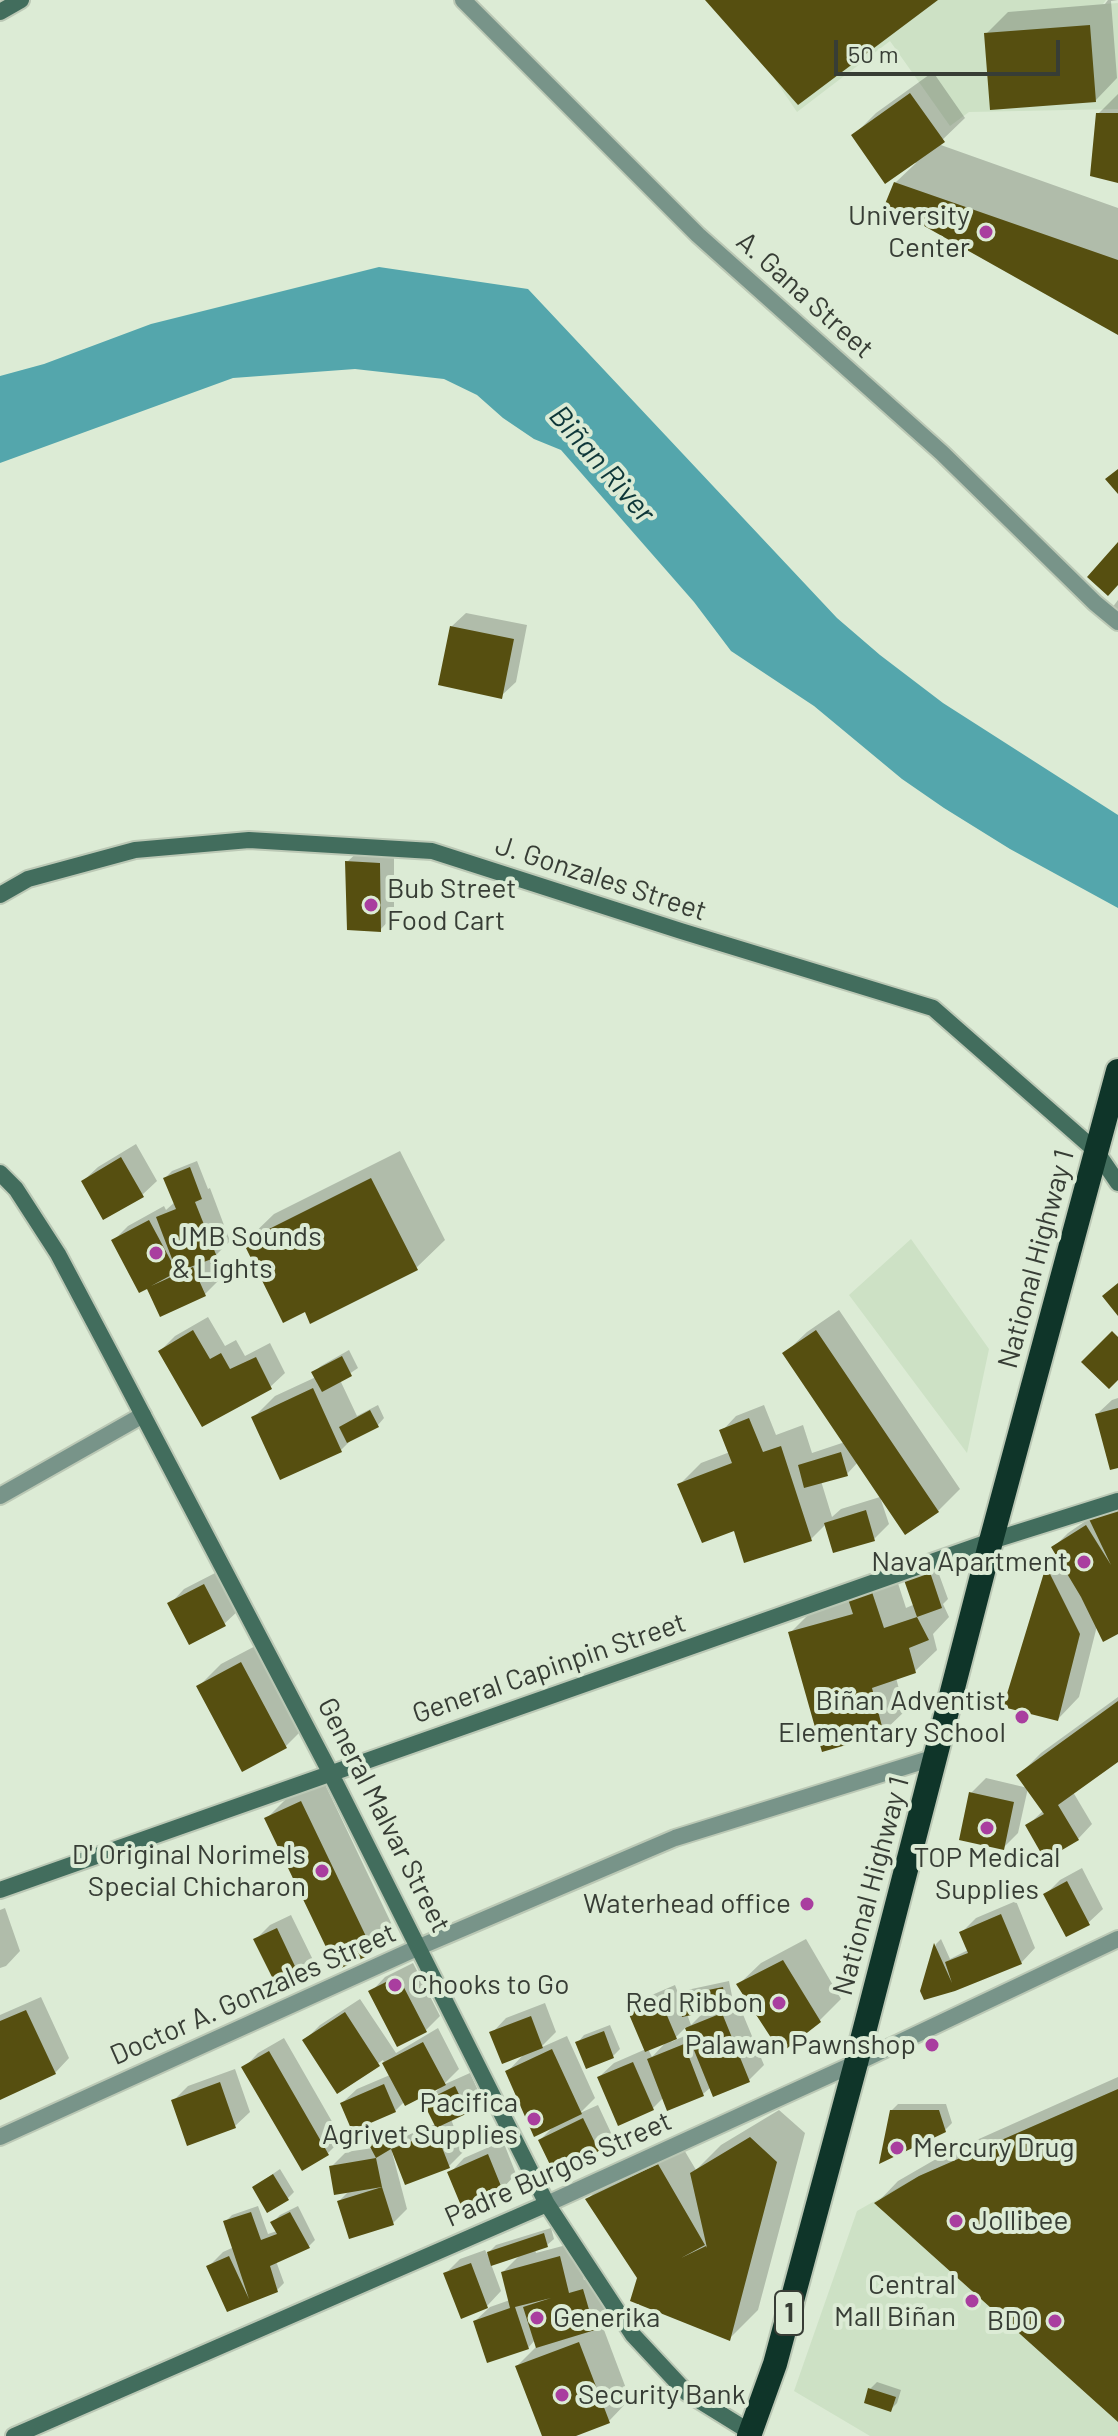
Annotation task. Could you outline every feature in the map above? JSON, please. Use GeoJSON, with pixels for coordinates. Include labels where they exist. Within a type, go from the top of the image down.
{"type":"FeatureCollection","features":[{"type":"Feature","properties":{"kind":"highway","name":"National Highway 1"},"geometry":{"type":"LineString","coordinates":[[755,2435],[1118,1071]]}},
{"type":"Feature","properties":{"kind":"street"},"geometry":{"type":"LineString","coordinates":[[0,12],[21,0]]}},
{"type":"Feature","properties":{"kind":"street","name":"A. Gana Street"},"geometry":{"type":"LineString","coordinates":[[463,0],[698,235],[942,453],[1118,622]]}},
{"type":"Feature","properties":{"kind":"street","name":"J. Gonzales Street"},"geometry":{"type":"LineString","coordinates":[[0,895],[28,879],[135,850],[249,840],[432,851],[933,1008],[1096,1151],[1118,1183]]}},
{"type":"Feature","properties":{"kind":"street","name":"General Malvar Street"},"geometry":{"type":"LineString","coordinates":[[0,1173],[16,1189],[58,1254],[330,1772],[547,2204],[633,2335],[687,2393],[755,2435]]}},
{"type":"Feature","properties":{"kind":"street"},"geometry":{"type":"LineString","coordinates":[[0,1496],[143,1415]]}},
{"type":"Feature","properties":{"kind":"street","name":"General Capinpin Street"},"geometry":{"type":"LineString","coordinates":[[0,1890],[991,1541],[1118,1501]]}},
{"type":"Feature","properties":{"kind":"street","name":"Doctor A. Gonzales Street"},"geometry":{"type":"LineString","coordinates":[[0,2137],[417,1948],[675,1838],[936,1757]]}},
{"type":"Feature","properties":{"kind":"street","name":"Padre Burgos Street"},"geometry":{"type":"LineString","coordinates":[[14,2436],[547,2204],[1118,1939]]}},
{"type":"Feature","properties":{"kind":"shaded area"},"geometry":{"type":"Polygon","coordinates":[[[721,0],[1106,0],[1103,4],[1118,3],[1118,109],[969,112],[950,126],[890,41],[797,112],[721,0]]]}},
{"type":"Feature","properties":{"kind":"shaded area"},"geometry":{"type":"Polygon","coordinates":[[[911,1239],[989,1349],[967,1453],[849,1295],[911,1239]]]}},
{"type":"Feature","properties":{"kind":"shaded area","name":"Central Mall Biñan"},"geometry":{"type":"Polygon","coordinates":[[[1118,2089],[1118,2436],[870,2436],[794,2391],[857,2211],[919,2176],[1118,2089]]]}},
{"type":"Feature","properties":{"kind":"water","name":"Biñan River"},"geometry":{"type":"Polygon","coordinates":[[[379,267],[528,289],[837,618],[943,703],[1118,815],[1118,908],[1010,849],[944,808],[902,779],[814,706],[731,651],[694,602],[561,450],[534,439],[477,395],[444,379],[355,369],[233,378],[0,463],[0,376],[44,364],[151,324],[379,267]]]}},
{"type":"Feature","properties":{"kind":"building"},"geometry":{"type":"Polygon","coordinates":[[[705,0],[938,0],[798,105],[705,0]]]}},
{"type":"Feature","properties":{"kind":"building"},"geometry":{"type":"Polygon","coordinates":[[[1090,25],[1096,102],[990,110],[984,33],[1090,25]]]}},
{"type":"Feature","properties":{"kind":"building"},"geometry":{"type":"Polygon","coordinates":[[[910,93],[945,142],[885,184],[851,135],[910,93]]]}},
{"type":"Feature","properties":{"kind":"building"},"geometry":{"type":"Polygon","coordinates":[[[1096,113],[1118,113],[1118,183],[1090,176],[1096,113]]]}},
{"type":"Feature","properties":{"kind":"building","name":"University Center"},"geometry":{"type":"Polygon","coordinates":[[[894,182],[1118,260],[1118,335],[885,204],[894,182]]]}},
{"type":"Feature","properties":{"kind":"building"},"geometry":{"type":"Polygon","coordinates":[[[1118,469],[1118,494],[1105,479],[1118,469]]]}},
{"type":"Feature","properties":{"kind":"building"},"geometry":{"type":"Polygon","coordinates":[[[1118,542],[1118,585],[1108,596],[1087,577],[1118,542]]]}},
{"type":"Feature","properties":{"kind":"building"},"geometry":{"type":"Polygon","coordinates":[[[450,626],[514,639],[502,699],[438,685],[450,626]]]}},
{"type":"Feature","properties":{"kind":"building"},"geometry":{"type":"Polygon","coordinates":[[[345,861],[380,863],[381,932],[347,930],[345,861]]]}},
{"type":"Feature","properties":{"kind":"building"},"geometry":{"type":"Polygon","coordinates":[[[121,1157],[144,1197],[103,1220],[81,1181],[121,1157]]]}},
{"type":"Feature","properties":{"kind":"building"},"geometry":{"type":"Polygon","coordinates":[[[190,1167],[202,1199],[195,1202],[217,1257],[177,1272],[156,1217],[176,1209],[163,1178],[190,1167]]]}},
{"type":"Feature","properties":{"kind":"building"},"geometry":{"type":"Polygon","coordinates":[[[371,1178],[418,1270],[310,1324],[305,1312],[283,1323],[243,1242],[371,1178]]]}},
{"type":"Feature","properties":{"kind":"building"},"geometry":{"type":"Polygon","coordinates":[[[149,1220],[177,1272],[151,1286],[193,1267],[206,1296],[160,1317],[147,1289],[139,1293],[111,1240],[149,1220]]]}},
{"type":"Feature","properties":{"kind":"building"},"geometry":{"type":"Polygon","coordinates":[[[1118,1283],[1118,1316],[1102,1296],[1118,1283]]]}},
{"type":"Feature","properties":{"kind":"building"},"geometry":{"type":"Polygon","coordinates":[[[193,1330],[210,1359],[221,1353],[230,1369],[256,1357],[272,1389],[202,1427],[158,1351],[193,1330]]]}},
{"type":"Feature","properties":{"kind":"building"},"geometry":{"type":"Polygon","coordinates":[[[816,1330],[939,1512],[905,1535],[782,1353],[816,1330]]]}},
{"type":"Feature","properties":{"kind":"building"},"geometry":{"type":"Polygon","coordinates":[[[1112,1331],[1118,1337],[1118,1380],[1109,1389],[1081,1362],[1112,1331]]]}},
{"type":"Feature","properties":{"kind":"building"},"geometry":{"type":"Polygon","coordinates":[[[342,1356],[352,1376],[322,1392],[311,1372],[342,1356]]]}},
{"type":"Feature","properties":{"kind":"building"},"geometry":{"type":"Polygon","coordinates":[[[313,1388],[342,1452],[280,1480],[251,1417],[313,1388]]]}},
{"type":"Feature","properties":{"kind":"building"},"geometry":{"type":"Polygon","coordinates":[[[1118,1408],[1118,1468],[1110,1470],[1095,1414],[1118,1408]]]}},
{"type":"Feature","properties":{"kind":"building"},"geometry":{"type":"Polygon","coordinates":[[[370,1410],[379,1427],[347,1443],[339,1427],[370,1410]]]}},
{"type":"Feature","properties":{"kind":"building"},"geometry":{"type":"Polygon","coordinates":[[[749,1418],[763,1452],[781,1446],[812,1541],[744,1563],[734,1531],[702,1543],[677,1484],[732,1463],[719,1430],[749,1418]]]}},
{"type":"Feature","properties":{"kind":"building"},"geometry":{"type":"Polygon","coordinates":[[[841,1452],[848,1476],[804,1488],[798,1465],[841,1452]]]}},
{"type":"Feature","properties":{"kind":"building"},"geometry":{"type":"Polygon","coordinates":[[[1118,1505],[1118,1634],[1103,1642],[1051,1547],[1086,1525],[1111,1565],[1089,1519],[1118,1505]]]}},
{"type":"Feature","properties":{"kind":"building"},"geometry":{"type":"Polygon","coordinates":[[[866,1510],[875,1541],[833,1553],[824,1523],[866,1510]]]}},
{"type":"Feature","properties":{"kind":"building"},"geometry":{"type":"Polygon","coordinates":[[[1046,1566],[1080,1634],[1058,1721],[1003,1707],[1046,1566]]]}},
{"type":"Feature","properties":{"kind":"building"},"geometry":{"type":"Polygon","coordinates":[[[930,1572],[942,1608],[917,1617],[904,1580],[930,1572]]]}},
{"type":"Feature","properties":{"kind":"building"},"geometry":{"type":"Polygon","coordinates":[[[204,1584],[226,1626],[189,1645],[167,1603],[204,1584]]]}},
{"type":"Feature","properties":{"kind":"building"},"geometry":{"type":"Polygon","coordinates":[[[872,1592],[884,1628],[917,1617],[929,1640],[909,1648],[916,1673],[872,1688],[884,1734],[822,1752],[788,1632],[853,1614],[848,1599],[872,1592]]]}},
{"type":"Feature","properties":{"kind":"building"},"geometry":{"type":"Polygon","coordinates":[[[241,1662],[287,1748],[242,1772],[196,1686],[241,1662]]]}},
{"type":"Feature","properties":{"kind":"building"},"geometry":{"type":"Polygon","coordinates":[[[1118,1701],[1118,1762],[1058,1805],[1079,1840],[1045,1860],[1025,1825],[1044,1814],[1016,1775],[1118,1701]]]}},
{"type":"Feature","properties":{"kind":"building"},"geometry":{"type":"Polygon","coordinates":[[[969,1792],[1014,1802],[1004,1850],[959,1840],[969,1792]]]}},
{"type":"Feature","properties":{"kind":"building"},"geometry":{"type":"Polygon","coordinates":[[[301,1801],[374,1953],[337,1970],[264,1818],[301,1801]]]}},
{"type":"Feature","properties":{"kind":"building"},"geometry":{"type":"Polygon","coordinates":[[[1067,1881],[1090,1925],[1066,1937],[1043,1894],[1067,1881]]]}},
{"type":"Feature","properties":{"kind":"building"},"geometry":{"type":"Polygon","coordinates":[[[1001,1914],[1022,1964],[924,2000],[920,1991],[934,1943],[952,1983],[945,1962],[968,1953],[959,1932],[1001,1914]]]}},
{"type":"Feature","properties":{"kind":"building"},"geometry":{"type":"Polygon","coordinates":[[[277,1928],[301,1979],[278,1989],[253,1939],[277,1928]]]}},
{"type":"Feature","properties":{"kind":"building","name":"Red Ribbon"},"geometry":{"type":"Polygon","coordinates":[[[783,1960],[821,2022],[781,2053],[736,1984],[783,1960]]]}},
{"type":"Feature","properties":{"kind":"building"},"geometry":{"type":"Polygon","coordinates":[[[398,1976],[427,2032],[397,2047],[368,1991],[398,1976]]]}},
{"type":"Feature","properties":{"kind":"building"},"geometry":{"type":"Polygon","coordinates":[[[723,1987],[727,2008],[682,2017],[678,1996],[723,1987]]]}},
{"type":"Feature","properties":{"kind":"building"},"geometry":{"type":"Polygon","coordinates":[[[660,1999],[677,2039],[645,2052],[628,2012],[660,1999]]]}},
{"type":"Feature","properties":{"kind":"building"},"geometry":{"type":"Polygon","coordinates":[[[26,2010],[56,2074],[0,2100],[0,2021],[26,2010]]]}},
{"type":"Feature","properties":{"kind":"building"},"geometry":{"type":"Polygon","coordinates":[[[345,2012],[380,2066],[337,2094],[302,2040],[345,2012]]]}},
{"type":"Feature","properties":{"kind":"building"},"geometry":{"type":"Polygon","coordinates":[[[722,2013],[750,2082],[713,2097],[685,2028],[722,2013]]]}},
{"type":"Feature","properties":{"kind":"building"},"geometry":{"type":"Polygon","coordinates":[[[531,2016],[543,2048],[502,2064],[489,2032],[531,2016]]]}},
{"type":"Feature","properties":{"kind":"building"},"geometry":{"type":"Polygon","coordinates":[[[604,2031],[614,2058],[586,2069],[575,2042],[604,2031]]]}},
{"type":"Feature","properties":{"kind":"building"},"geometry":{"type":"Polygon","coordinates":[[[423,2042],[446,2085],[405,2106],[382,2063],[423,2042]]]}},
{"type":"Feature","properties":{"kind":"building"},"geometry":{"type":"Polygon","coordinates":[[[684,2044],[704,2096],[667,2111],[647,2059],[684,2044]]]}},
{"type":"Feature","properties":{"kind":"building"},"geometry":{"type":"Polygon","coordinates":[[[552,2049],[582,2114],[534,2137],[505,2071],[552,2049]]]}},
{"type":"Feature","properties":{"kind":"building"},"geometry":{"type":"Polygon","coordinates":[[[269,2051],[329,2155],[302,2171],[241,2067],[269,2051]]]}},
{"type":"Feature","properties":{"kind":"building"},"geometry":{"type":"Polygon","coordinates":[[[633,2062],[654,2110],[618,2126],[597,2077],[633,2062]]]}},
{"type":"Feature","properties":{"kind":"building"},"geometry":{"type":"Polygon","coordinates":[[[220,2082],[236,2128],[187,2146],[171,2100],[220,2082]]]}},
{"type":"Feature","properties":{"kind":"building"},"geometry":{"type":"Polygon","coordinates":[[[384,2084],[396,2112],[352,2131],[340,2103],[384,2084]]]}},
{"type":"Feature","properties":{"kind":"building"},"geometry":{"type":"Polygon","coordinates":[[[455,2086],[468,2113],[436,2128],[423,2102],[455,2086]]]}},
{"type":"Feature","properties":{"kind":"building"},"geometry":{"type":"Polygon","coordinates":[[[1118,2089],[1118,2422],[874,2203],[919,2176],[1118,2089]]]}},
{"type":"Feature","properties":{"kind":"building","name":"Mercury Drug"},"geometry":{"type":"Polygon","coordinates":[[[890,2110],[939,2110],[946,2132],[879,2164],[890,2110]]]}},
{"type":"Feature","properties":{"kind":"building"},"geometry":{"type":"Polygon","coordinates":[[[583,2118],[599,2151],[554,2173],[538,2140],[583,2118]]]}},
{"type":"Feature","properties":{"kind":"building"},"geometry":{"type":"Polygon","coordinates":[[[381,2132],[391,2149],[376,2158],[367,2141],[381,2132]]]}},
{"type":"Feature","properties":{"kind":"building"},"geometry":{"type":"Polygon","coordinates":[[[436,2132],[450,2168],[405,2185],[391,2149],[436,2132]]]}},
{"type":"Feature","properties":{"kind":"building"},"geometry":{"type":"Polygon","coordinates":[[[750,2137],[777,2162],[730,2341],[630,2301],[637,2278],[585,2199],[658,2164],[705,2245],[681,2258],[707,2248],[690,2173],[750,2137]]]}},
{"type":"Feature","properties":{"kind":"building"},"geometry":{"type":"Polygon","coordinates":[[[488,2154],[503,2191],[462,2208],[447,2172],[488,2154]]]}},
{"type":"Feature","properties":{"kind":"building"},"geometry":{"type":"Polygon","coordinates":[[[376,2158],[382,2187],[334,2195],[329,2166],[376,2158]]]}},
{"type":"Feature","properties":{"kind":"building"},"geometry":{"type":"Polygon","coordinates":[[[273,2174],[289,2200],[267,2213],[252,2187],[273,2174]]]}},
{"type":"Feature","properties":{"kind":"building"},"geometry":{"type":"Polygon","coordinates":[[[382,2187],[394,2225],[349,2239],[337,2201],[382,2187]]]}},
{"type":"Feature","properties":{"kind":"building"},"geometry":{"type":"Polygon","coordinates":[[[251,2212],[261,2240],[277,2234],[270,2222],[290,2212],[310,2248],[270,2266],[278,2292],[227,2312],[206,2266],[229,2256],[249,2299],[223,2221],[251,2212]]]}},
{"type":"Feature","properties":{"kind":"building"},"geometry":{"type":"Polygon","coordinates":[[[544,2233],[548,2247],[491,2266],[487,2252],[544,2233]]]}},
{"type":"Feature","properties":{"kind":"building"},"geometry":{"type":"Polygon","coordinates":[[[560,2256],[569,2293],[583,2289],[595,2330],[536,2348],[523,2307],[551,2298],[515,2307],[529,2349],[487,2363],[473,2321],[510,2308],[501,2272],[560,2256]]]}},
{"type":"Feature","properties":{"kind":"building"},"geometry":{"type":"Polygon","coordinates":[[[471,2263],[488,2308],[461,2319],[443,2273],[471,2263]]]}},
{"type":"Feature","properties":{"kind":"building","name":"Security Bank"},"geometry":{"type":"Polygon","coordinates":[[[579,2342],[610,2423],[576,2436],[542,2436],[515,2366],[579,2342]]]}},
{"type":"Feature","properties":{"kind":"building"},"geometry":{"type":"Polygon","coordinates":[[[868,2388],[896,2397],[891,2412],[864,2403],[868,2388]]]}},
{"type":"Feature","properties":{"kind":"place","name":"University Center"},"geometry":{"type":"Point","coordinates":[986,232]}},
{"type":"Feature","properties":{"kind":"place","name":"Bub Street Food Cart"},"geometry":{"type":"Point","coordinates":[371,905]}},
{"type":"Feature","properties":{"kind":"place","name":"JMB Sounds & Lights"},"geometry":{"type":"Point","coordinates":[156,1253]}},
{"type":"Feature","properties":{"kind":"place","name":"Nava Apartment"},"geometry":{"type":"Point","coordinates":[1084,1562]}},
{"type":"Feature","properties":{"kind":"place","name":"Biñan Adventist Elementary School"},"geometry":{"type":"Point","coordinates":[1022,1717]}},
{"type":"Feature","properties":{"kind":"place","name":"TOP Medical Supplies"},"geometry":{"type":"Point","coordinates":[987,1828]}},
{"type":"Feature","properties":{"kind":"place","name":"D' Original Norimels Special Chicharon"},"geometry":{"type":"Point","coordinates":[322,1871]}},
{"type":"Feature","properties":{"kind":"place","name":"Waterhead office"},"geometry":{"type":"Point","coordinates":[807,1904]}},
{"type":"Feature","properties":{"kind":"place","name":"Chooks to Go"},"geometry":{"type":"Point","coordinates":[395,1985]}},
{"type":"Feature","properties":{"kind":"place","name":"Red Ribbon"},"geometry":{"type":"Point","coordinates":[779,2003]}},
{"type":"Feature","properties":{"kind":"place","name":"Palawan Pawnshop"},"geometry":{"type":"Point","coordinates":[932,2045]}},
{"type":"Feature","properties":{"kind":"place","name":"Pacifica Agrivet Supplies"},"geometry":{"type":"Point","coordinates":[534,2119]}},
{"type":"Feature","properties":{"kind":"place","name":"Mercury Drug"},"geometry":{"type":"Point","coordinates":[897,2148]}},
{"type":"Feature","properties":{"kind":"place","name":"Jollibee"},"geometry":{"type":"Point","coordinates":[956,2221]}},
{"type":"Feature","properties":{"kind":"place","name":"Central Mall Biñan"},"geometry":{"type":"Point","coordinates":[972,2301]}},
{"type":"Feature","properties":{"kind":"place","name":"Generika"},"geometry":{"type":"Point","coordinates":[537,2318]}},
{"type":"Feature","properties":{"kind":"place","name":"BDO"},"geometry":{"type":"Point","coordinates":[1055,2321]}},
{"type":"Feature","properties":{"kind":"place","name":"Security Bank"},"geometry":{"type":"Point","coordinates":[562,2395]}}]}
